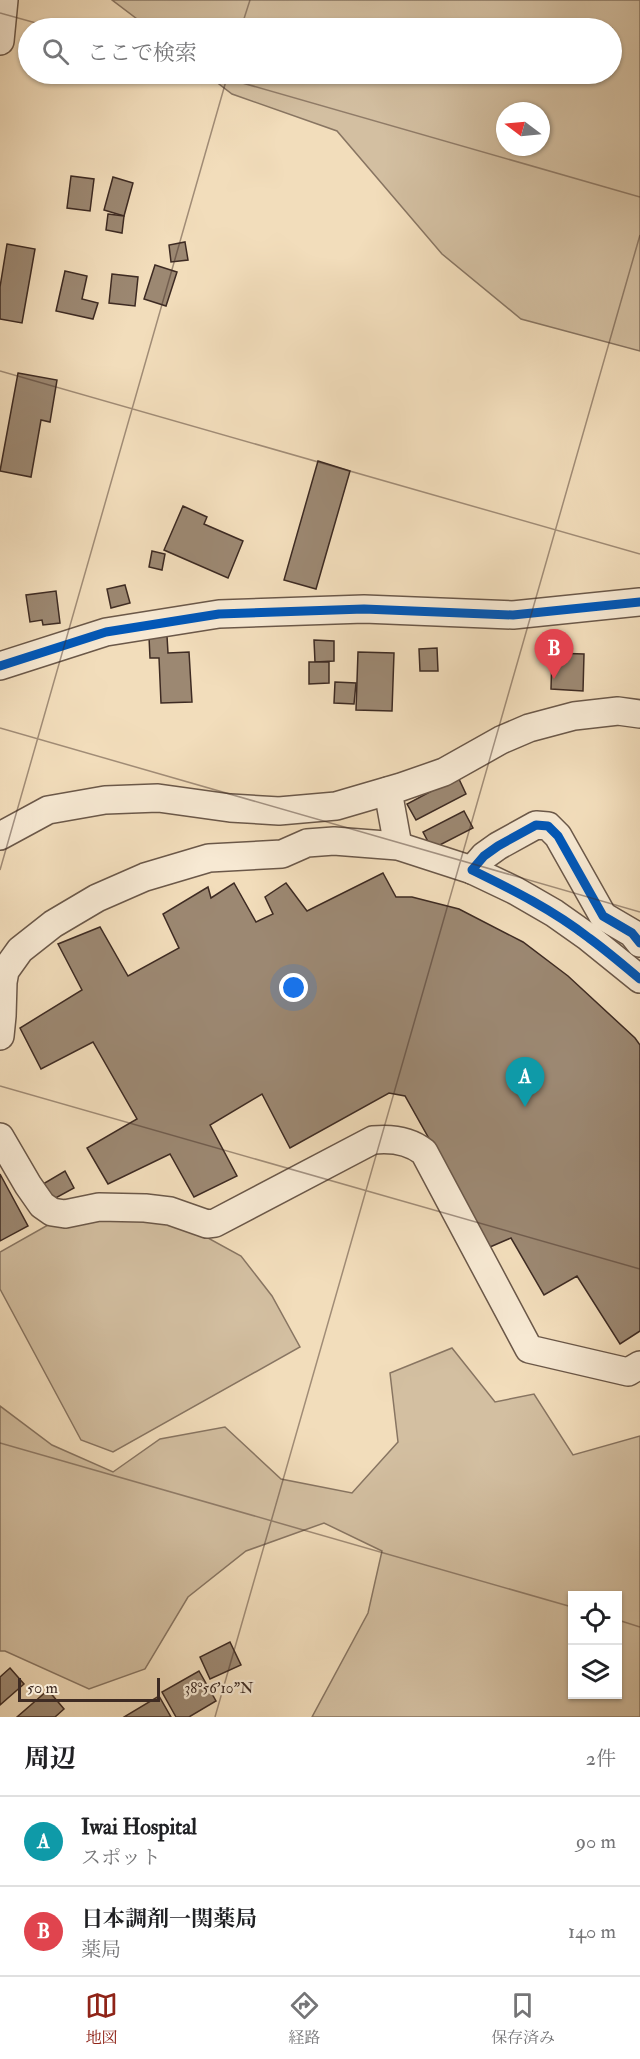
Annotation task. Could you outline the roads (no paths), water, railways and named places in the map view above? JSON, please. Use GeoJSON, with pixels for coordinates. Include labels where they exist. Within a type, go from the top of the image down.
{"type":"FeatureCollection","features":[{"type":"Feature","properties":{"kind":"street"},"geometry":{"type":"LineString","coordinates":[[0,40],[4,0]]}},
{"type":"Feature","properties":{"kind":"street"},"geometry":{"type":"LineString","coordinates":[[0,666],[106,632],[219,614],[364,609],[513,615],[640,602]]}},
{"type":"Feature","properties":{"kind":"street"},"geometry":{"type":"LineString","coordinates":[[0,836],[48,810],[105,800],[159,798],[230,808],[279,811],[336,806],[444,772],[501,740],[529,728],[574,716],[618,711],[640,714]]}},
{"type":"Feature","properties":{"kind":"street"},"geometry":{"type":"LineString","coordinates":[[388,791],[398,846]]}},
{"type":"Feature","properties":{"kind":"street"},"geometry":{"type":"LineString","coordinates":[[472,870],[484,856],[498,846],[536,825],[548,826],[558,836],[603,916],[633,933],[640,944]]}},
{"type":"Feature","properties":{"kind":"street"},"geometry":{"type":"LineString","coordinates":[[0,1036],[5,971],[20,950],[53,924],[97,898],[145,877],[208,858],[282,854],[307,843],[334,841],[398,846],[472,870],[554,914],[588,937],[640,979]]}},
{"type":"Feature","properties":{"kind":"street"},"geometry":{"type":"LineString","coordinates":[[0,1137],[28,1185],[42,1205],[52,1212],[65,1214],[99,1207],[145,1208],[170,1212],[207,1224],[214,1223],[373,1140],[390,1139],[417,1146],[424,1152],[529,1349],[628,1372],[640,1365]]}},
{"type":"Feature","properties":{"kind":"place","name":"日本調剤一関薬局"},"geometry":{"type":"Point","coordinates":[554,679]}},
{"type":"Feature","properties":{"kind":"place","name":"Iwai Hospital"},"geometry":{"type":"Point","coordinates":[525,1107]}}]}
